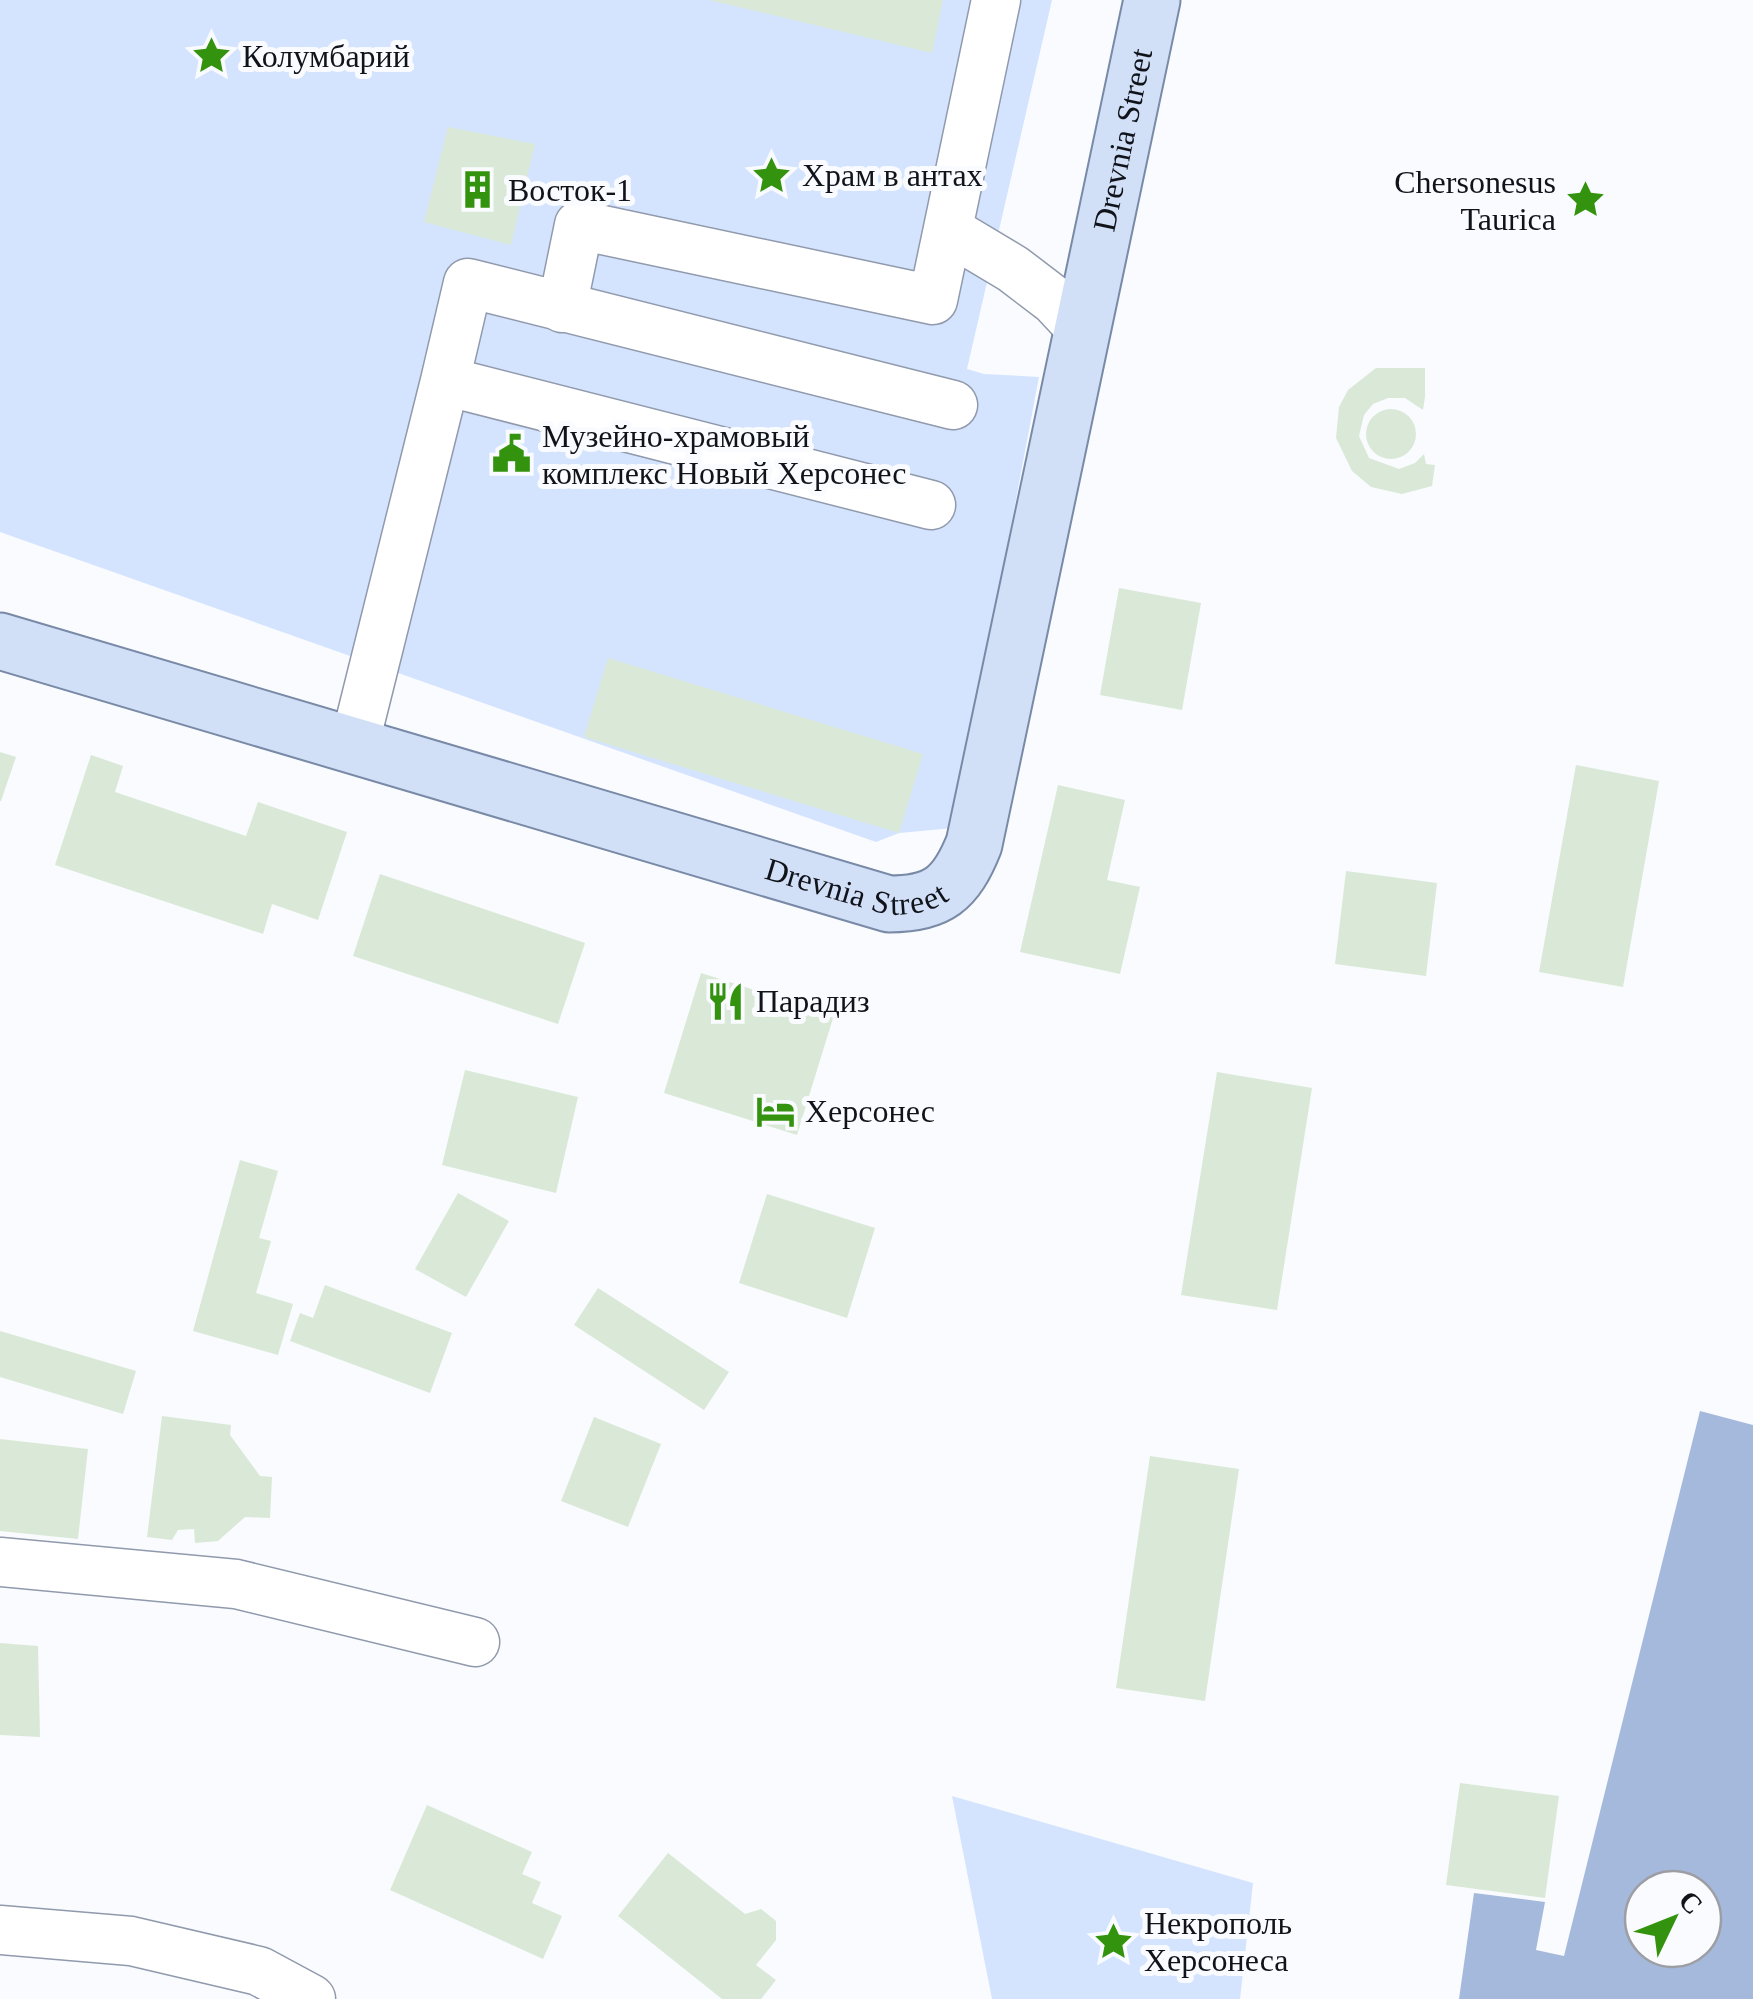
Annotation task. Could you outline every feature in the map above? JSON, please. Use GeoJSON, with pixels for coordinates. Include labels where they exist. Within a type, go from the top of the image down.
{"type":"FeatureCollection","features":[{"type":"Feature","properties":{"kind":"main road","name":"Drevnia Street"},"geometry":{"type":"LineString","coordinates":[[0,641],[889,904],[916,904],[944,890],[964,871],[974,844],[1152,0]]}},
{"type":"Feature","properties":{"kind":"lane"},"geometry":{"type":"LineString","coordinates":[[562,308],[579,225],[933,300],[996,0]]}},
{"type":"Feature","properties":{"kind":"lane"},"geometry":{"type":"LineString","coordinates":[[948,230],[1013,269],[1055,301],[1083,331]]}},
{"type":"Feature","properties":{"kind":"lane"},"geometry":{"type":"LineString","coordinates":[[354,746],[468,283],[952,405]]}},
{"type":"Feature","properties":{"kind":"lane"},"geometry":{"type":"LineString","coordinates":[[445,381],[931,504]]}},
{"type":"Feature","properties":{"kind":"lane"},"geometry":{"type":"LineString","coordinates":[[0,1562],[236,1584],[475,1642]]}},
{"type":"Feature","properties":{"kind":"lane"},"geometry":{"type":"LineString","coordinates":[[0,1930],[131,1941],[259,1971],[311,1999]]}},
{"type":"Feature","properties":{"kind":"shaded area","name":"Музейно-храмовый комплекс Новый Херсонес"},"geometry":{"type":"Polygon","coordinates":[[[0,0],[1052,0],[967,369],[984,374],[1039,377],[954,828],[899,833],[876,842],[0,532],[0,0]]]}},
{"type":"Feature","properties":{"kind":"shaded area"},"geometry":{"type":"Polygon","coordinates":[[[1700,1411],[1753,1425],[1753,1999],[1459,1999],[1474,1893],[1545,1902],[1536,1950],[1564,1956],[1700,1411]]]}},
{"type":"Feature","properties":{"kind":"shaded area","name":"Некрополь Херсонеса"},"geometry":{"type":"Polygon","coordinates":[[[952,1796],[1253,1883],[1240,1999],[992,1999],[952,1796]]]}},
{"type":"Feature","properties":{"kind":"building"},"geometry":{"type":"Polygon","coordinates":[[[709,0],[943,0],[932,53],[709,0]]]}},
{"type":"Feature","properties":{"kind":"building","name":"Восток-1"},"geometry":{"type":"Polygon","coordinates":[[[448,127],[535,144],[511,245],[424,222],[448,127]]]}},
{"type":"Feature","properties":{"kind":"building"},"geometry":{"type":"Polygon","coordinates":[[[1376,368],[1425,368],[1425,397],[1423,410],[1405,398],[1388,398],[1373,404],[1364,415],[1359,436],[1369,458],[1399,469],[1415,463],[1424,454],[1426,464],[1435,465],[1432,486],[1402,494],[1371,487],[1352,471],[1336,438],[1339,407],[1348,390],[1376,368]]]}},
{"type":"Feature","properties":{"kind":"building"},"geometry":{"type":"Polygon","coordinates":[[[1391,409],[1409,416],[1416,434],[1409,452],[1391,459],[1373,452],[1366,434],[1373,416],[1391,409]]]}},
{"type":"Feature","properties":{"kind":"building"},"geometry":{"type":"Polygon","coordinates":[[[1119,588],[1201,603],[1182,710],[1100,695],[1119,588]]]}},
{"type":"Feature","properties":{"kind":"building"},"geometry":{"type":"Polygon","coordinates":[[[608,658],[923,754],[899,833],[584,737],[608,658]]]}},
{"type":"Feature","properties":{"kind":"building"},"geometry":{"type":"Polygon","coordinates":[[[0,752],[16,757],[1,801],[0,801],[0,752]]]}},
{"type":"Feature","properties":{"kind":"building"},"geometry":{"type":"Polygon","coordinates":[[[91,755],[123,766],[115,792],[246,836],[258,802],[347,832],[318,920],[272,904],[263,934],[55,865],[91,755]]]}},
{"type":"Feature","properties":{"kind":"building"},"geometry":{"type":"Polygon","coordinates":[[[1576,765],[1659,781],[1623,987],[1539,972],[1576,765]]]}},
{"type":"Feature","properties":{"kind":"building"},"geometry":{"type":"Polygon","coordinates":[[[1058,785],[1125,800],[1107,880],[1140,887],[1120,974],[1020,952],[1058,785]]]}},
{"type":"Feature","properties":{"kind":"building"},"geometry":{"type":"Polygon","coordinates":[[[1346,871],[1437,883],[1426,976],[1335,964],[1346,871]]]}},
{"type":"Feature","properties":{"kind":"building"},"geometry":{"type":"Polygon","coordinates":[[[380,874],[585,943],[558,1024],[353,956],[380,874]]]}},
{"type":"Feature","properties":{"kind":"building"},"geometry":{"type":"Polygon","coordinates":[[[701,973],[834,1015],[797,1135],[664,1093],[701,973]]]}},
{"type":"Feature","properties":{"kind":"building"},"geometry":{"type":"Polygon","coordinates":[[[465,1070],[578,1097],[556,1193],[442,1165],[465,1070]]]}},
{"type":"Feature","properties":{"kind":"building"},"geometry":{"type":"Polygon","coordinates":[[[1217,1072],[1312,1088],[1277,1310],[1181,1295],[1217,1072]]]}},
{"type":"Feature","properties":{"kind":"building"},"geometry":{"type":"Polygon","coordinates":[[[240,1160],[278,1171],[259,1238],[271,1241],[256,1293],[293,1304],[278,1355],[193,1331],[240,1160]]]}},
{"type":"Feature","properties":{"kind":"building"},"geometry":{"type":"Polygon","coordinates":[[[458,1193],[509,1221],[466,1297],[415,1269],[458,1193]]]}},
{"type":"Feature","properties":{"kind":"building"},"geometry":{"type":"Polygon","coordinates":[[[767,1194],[875,1228],[847,1318],[739,1283],[767,1194]]]}},
{"type":"Feature","properties":{"kind":"building"},"geometry":{"type":"Polygon","coordinates":[[[325,1285],[452,1333],[430,1393],[290,1341],[300,1313],[313,1318],[325,1285]]]}},
{"type":"Feature","properties":{"kind":"building"},"geometry":{"type":"Polygon","coordinates":[[[598,1288],[729,1372],[704,1410],[574,1325],[598,1288]]]}},
{"type":"Feature","properties":{"kind":"building"},"geometry":{"type":"Polygon","coordinates":[[[0,1331],[136,1371],[123,1414],[0,1377],[0,1331]]]}},
{"type":"Feature","properties":{"kind":"building"},"geometry":{"type":"Polygon","coordinates":[[[162,1416],[231,1425],[230,1435],[260,1476],[272,1477],[270,1518],[245,1517],[218,1541],[195,1543],[194,1529],[178,1530],[172,1540],[147,1537],[162,1416]]]}},
{"type":"Feature","properties":{"kind":"building"},"geometry":{"type":"Polygon","coordinates":[[[594,1417],[661,1444],[628,1527],[561,1501],[594,1417]]]}},
{"type":"Feature","properties":{"kind":"building"},"geometry":{"type":"Polygon","coordinates":[[[0,1439],[88,1449],[78,1539],[0,1531],[0,1439]]]}},
{"type":"Feature","properties":{"kind":"building"},"geometry":{"type":"Polygon","coordinates":[[[1150,1456],[1239,1469],[1205,1701],[1116,1688],[1150,1456]]]}},
{"type":"Feature","properties":{"kind":"building"},"geometry":{"type":"Polygon","coordinates":[[[0,1643],[38,1646],[40,1737],[0,1735],[0,1643]]]}},
{"type":"Feature","properties":{"kind":"building"},"geometry":{"type":"Polygon","coordinates":[[[1460,1783],[1559,1796],[1545,1898],[1446,1885],[1460,1783]]]}},
{"type":"Feature","properties":{"kind":"building"},"geometry":{"type":"Polygon","coordinates":[[[427,1805],[532,1852],[522,1874],[541,1882],[532,1903],[562,1916],[543,1959],[390,1890],[427,1805]]]}},
{"type":"Feature","properties":{"kind":"building"},"geometry":{"type":"Polygon","coordinates":[[[668,1853],[745,1914],[761,1909],[776,1921],[776,1940],[756,1965],[776,1980],[761,1999],[722,1999],[618,1916],[668,1853]]]}},
{"type":"Feature","properties":{"kind":"place","name":"Колумбарий"},"geometry":{"type":"Point","coordinates":[212,56]}},
{"type":"Feature","properties":{"kind":"place","name":"Храм в антах"},"geometry":{"type":"Point","coordinates":[772,175]}},
{"type":"Feature","properties":{"kind":"place","name":"Восток-1"},"geometry":{"type":"Point","coordinates":[478,190]}},
{"type":"Feature","properties":{"kind":"place","name":"Chersonesus Taurica"},"geometry":{"type":"Point","coordinates":[1586,200]}},
{"type":"Feature","properties":{"kind":"place","name":"Музейно-храмовый комплекс Новый Херсонес"},"geometry":{"type":"Point","coordinates":[512,454]}},
{"type":"Feature","properties":{"kind":"place","name":"Парадиз"},"geometry":{"type":"Point","coordinates":[726,1001]}},
{"type":"Feature","properties":{"kind":"place","name":"Херсонес"},"geometry":{"type":"Point","coordinates":[775,1111]}},
{"type":"Feature","properties":{"kind":"place","name":"Некрополь Херсонеса"},"geometry":{"type":"Point","coordinates":[1114,1941]}}]}
